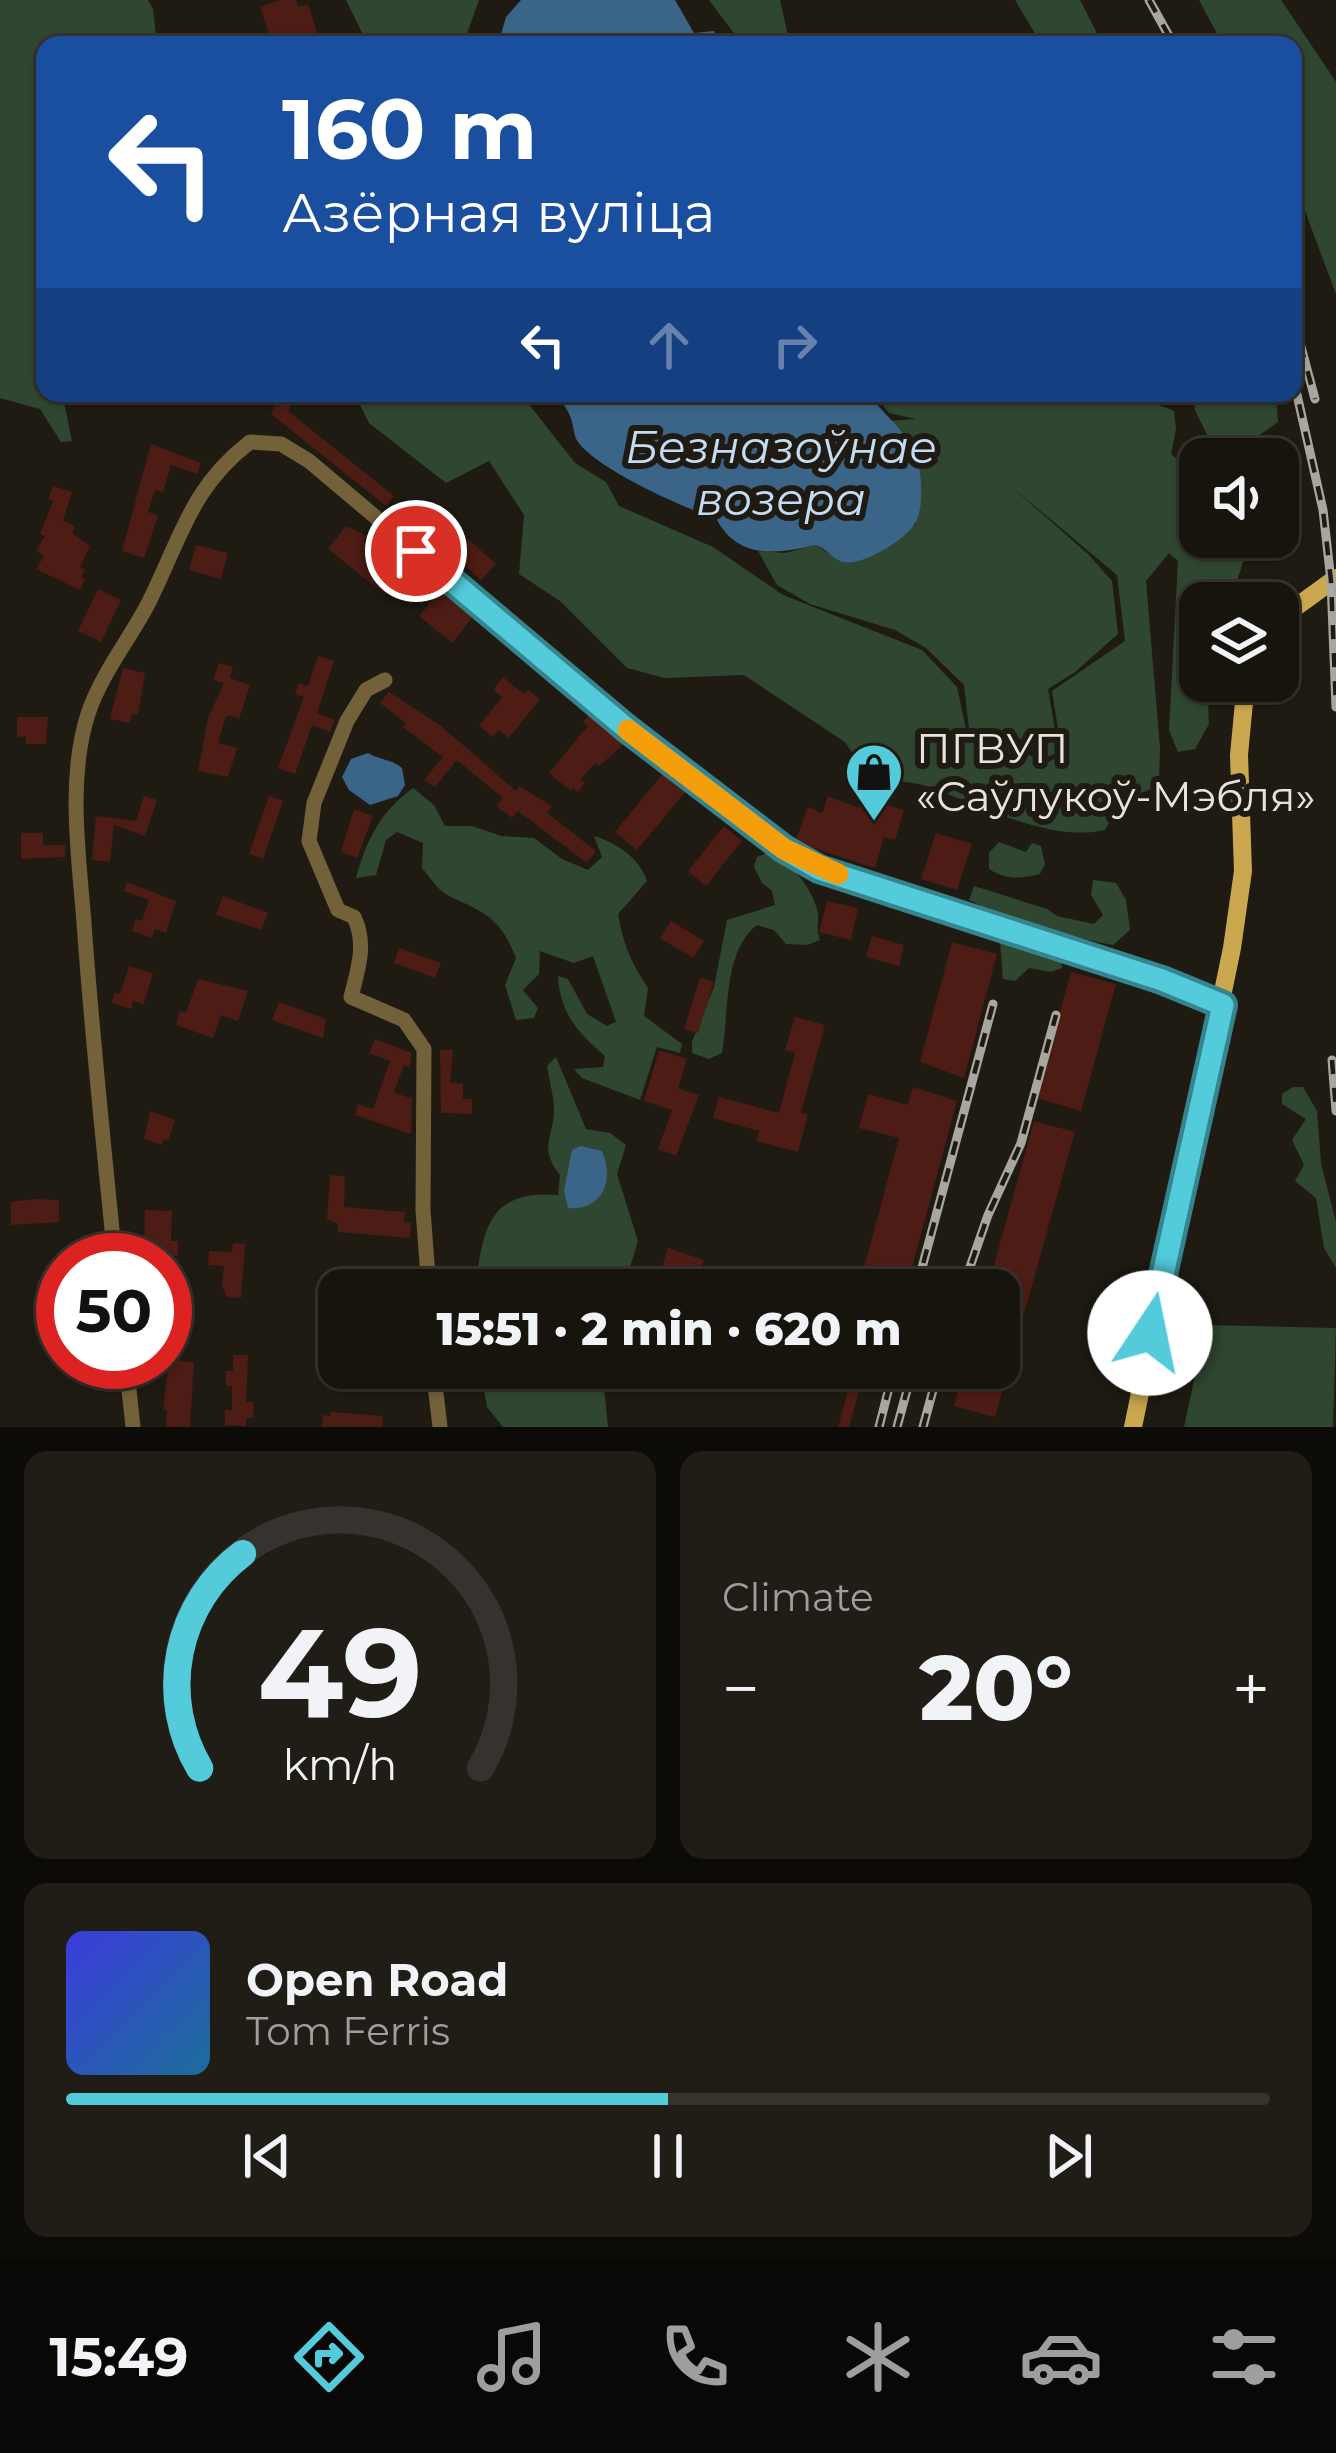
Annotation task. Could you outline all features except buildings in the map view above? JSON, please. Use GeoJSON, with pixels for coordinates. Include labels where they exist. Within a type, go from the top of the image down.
{"type":"FeatureCollection","features":[{"type":"Feature","properties":{"kind":"main road"},"geometry":{"type":"LineString","coordinates":[[1299,605],[1336,578]]}},
{"type":"Feature","properties":{"kind":"main road"},"geometry":{"type":"LineString","coordinates":[[1133,1427],[1223,1005],[1243,871],[1239,755],[1244,702]]}},
{"type":"Feature","properties":{"kind":"street"},"geometry":{"type":"LineString","coordinates":[[112,1233],[96,1095],[79,858],[82,739],[96,694],[149,602],[183,526],[216,469],[250,442],[281,444],[309,461],[626,728],[784,849],[819,869],[1162,980],[1223,1005]]}},
{"type":"Feature","properties":{"kind":"street"},"geometry":{"type":"LineString","coordinates":[[385,680],[366,690],[347,721],[314,803],[309,841],[338,910],[354,916],[361,932],[362,955],[352,997],[404,1020],[424,1049],[427,1269]]}},
{"type":"Feature","properties":{"kind":"street"},"geometry":{"type":"LineString","coordinates":[[129,1389],[133,1427]]}},
{"type":"Feature","properties":{"kind":"street"},"geometry":{"type":"LineString","coordinates":[[435,1389],[440,1427]]}},
{"type":"Feature","properties":{"kind":"green space"},"geometry":{"type":"Polygon","coordinates":[[[0,0],[148,0],[156,36],[36,36],[36,402],[64,402],[72,441],[61,442],[40,409],[0,398],[0,0]]]}},
{"type":"Feature","properties":{"kind":"green space"},"geometry":{"type":"Polygon","coordinates":[[[346,0],[479,0],[466,36],[364,36],[346,0]]]}},
{"type":"Feature","properties":{"kind":"green space"},"geometry":{"type":"Polygon","coordinates":[[[709,0],[780,0],[788,36],[736,36],[709,0]]]}},
{"type":"Feature","properties":{"kind":"green space"},"geometry":{"type":"Polygon","coordinates":[[[1015,0],[1080,0],[1098,36],[1037,36],[1015,0]]]}},
{"type":"Feature","properties":{"kind":"green space"},"geometry":{"type":"Polygon","coordinates":[[[1199,0],[1281,0],[1336,82],[1336,294],[1302,203],[1302,36],[1218,36],[1199,0]]]}},
{"type":"Feature","properties":{"kind":"green space"},"geometry":{"type":"Polygon","coordinates":[[[358,402],[527,402],[575,463],[606,482],[619,506],[713,547],[783,595],[922,650],[957,687],[967,734],[1019,745],[1042,766],[1062,754],[1052,691],[1125,641],[1117,575],[1006,482],[1112,581],[1118,634],[1048,689],[1059,753],[1041,758],[1019,738],[969,728],[964,685],[926,648],[895,630],[810,604],[777,585],[758,551],[785,553],[816,545],[840,561],[880,550],[916,524],[913,444],[888,421],[916,419],[889,413],[880,402],[1152,402],[1174,411],[1171,454],[1179,461],[1179,558],[1244,558],[1237,582],[1179,582],[1179,702],[1208,702],[1209,724],[1195,749],[1178,752],[1169,730],[1178,561],[1169,553],[1146,581],[1159,786],[1121,801],[1105,830],[1061,831],[926,786],[870,779],[845,742],[744,675],[665,678],[627,668],[560,601],[519,574],[524,515],[489,461],[446,483],[369,423],[358,402]]]}},
{"type":"Feature","properties":{"kind":"green space"},"geometry":{"type":"Polygon","coordinates":[[[1195,402],[1277,402],[1278,422],[1255,438],[1209,438],[1195,402]]]}},
{"type":"Feature","properties":{"kind":"green space"},"geometry":{"type":"Polygon","coordinates":[[[413,788],[434,805],[445,826],[472,826],[501,836],[534,838],[562,859],[588,870],[602,857],[594,836],[618,847],[639,865],[647,881],[618,914],[620,924],[628,953],[648,988],[644,1016],[682,1044],[680,1053],[657,1047],[640,1100],[582,1078],[574,1069],[603,1067],[605,1056],[572,1021],[562,1001],[558,976],[568,979],[587,1014],[607,1026],[616,1022],[593,956],[574,963],[540,951],[539,974],[523,990],[538,1008],[534,1018],[516,1020],[505,985],[516,958],[510,944],[490,918],[434,884],[422,868],[423,843],[397,832],[386,840],[376,875],[356,878],[376,827],[413,788]]]}},
{"type":"Feature","properties":{"kind":"green space"},"geometry":{"type":"Polygon","coordinates":[[[999,842],[1026,852],[1032,843],[1041,846],[1045,864],[1040,874],[1014,877],[989,869],[989,853],[999,842]]]}},
{"type":"Feature","properties":{"kind":"green space"},"geometry":{"type":"Polygon","coordinates":[[[772,851],[810,892],[820,940],[786,944],[774,930],[757,925],[746,936],[729,984],[722,1053],[709,1059],[692,1053],[692,1042],[714,987],[727,920],[775,905],[772,891],[754,867],[757,857],[772,851]]]}},
{"type":"Feature","properties":{"kind":"green space"},"geometry":{"type":"Polygon","coordinates":[[[1093,880],[1116,883],[1126,900],[1130,930],[1113,945],[1040,927],[969,900],[974,886],[1094,924],[1103,915],[1091,895],[1093,880]]]}},
{"type":"Feature","properties":{"kind":"green space"},"geometry":{"type":"Polygon","coordinates":[[[1009,939],[1060,954],[1062,968],[1051,972],[1029,968],[1015,981],[1003,979],[1000,941],[1009,939]]]}},
{"type":"Feature","properties":{"kind":"green space"},"geometry":{"type":"Polygon","coordinates":[[[556,1057],[586,1129],[610,1133],[626,1145],[617,1174],[638,1241],[629,1269],[478,1269],[486,1232],[503,1207],[534,1195],[558,1195],[560,1175],[548,1149],[554,1107],[547,1066],[556,1057]]]}},
{"type":"Feature","properties":{"kind":"green space"},"geometry":{"type":"Polygon","coordinates":[[[1303,1087],[1317,1111],[1321,1163],[1336,1222],[1336,1268],[1324,1248],[1316,1198],[1295,1181],[1304,1165],[1292,1140],[1306,1119],[1282,1104],[1282,1094],[1303,1087]]]}},
{"type":"Feature","properties":{"kind":"green space"},"geometry":{"type":"Polygon","coordinates":[[[1206,1325],[1336,1328],[1333,1427],[1184,1427],[1206,1325]]]}},
{"type":"Feature","properties":{"kind":"green space"},"geometry":{"type":"Polygon","coordinates":[[[484,1389],[604,1389],[608,1427],[503,1427],[487,1407],[484,1389]]]}},
{"type":"Feature","properties":{"kind":"water"},"geometry":{"type":"Polygon","coordinates":[[[521,0],[675,0],[694,33],[714,31],[716,36],[501,36],[506,17],[521,0]]]}},
{"type":"Feature","properties":{"kind":"water","name":"Безназоўнае возера"},"geometry":{"type":"Polygon","coordinates":[[[561,402],[875,402],[915,451],[920,510],[908,531],[891,546],[858,561],[840,561],[816,545],[760,551],[735,541],[716,518],[642,487],[603,464],[576,439],[561,402]]]}},
{"type":"Feature","properties":{"kind":"water"},"geometry":{"type":"Polygon","coordinates":[[[368,753],[402,768],[405,785],[398,796],[370,805],[349,790],[342,777],[351,759],[368,753]]]}},
{"type":"Feature","properties":{"kind":"water"},"geometry":{"type":"Polygon","coordinates":[[[581,1146],[602,1151],[606,1183],[589,1205],[568,1208],[564,1191],[572,1150],[581,1146]]]}},
{"type":"Feature","properties":{"kind":"railway"},"geometry":{"type":"LineString","coordinates":[[1149,0],[1169,36]]}},
{"type":"Feature","properties":{"kind":"railway"},"geometry":{"type":"LineString","coordinates":[[1302,351],[1315,399]]}},
{"type":"Feature","properties":{"kind":"railway"},"geometry":{"type":"LineString","coordinates":[[1299,402],[1323,510],[1336,707]]}},
{"type":"Feature","properties":{"kind":"railway"},"geometry":{"type":"LineString","coordinates":[[922,1269],[993,1004]]}},
{"type":"Feature","properties":{"kind":"railway"},"geometry":{"type":"LineString","coordinates":[[969,1269],[1021,1143],[1056,1015]]}},
{"type":"Feature","properties":{"kind":"railway"},"geometry":{"type":"LineString","coordinates":[[1332,1060],[1336,1111]]}},
{"type":"Feature","properties":{"kind":"railway"},"geometry":{"type":"LineString","coordinates":[[879,1427],[889,1389]]}},
{"type":"Feature","properties":{"kind":"railway"},"geometry":{"type":"LineString","coordinates":[[897,1427],[907,1389]]}},
{"type":"Feature","properties":{"kind":"railway"},"geometry":{"type":"LineString","coordinates":[[923,1427],[933,1389]]}},
{"type":"Feature","properties":{"kind":"slow traffic"},"geometry":{"type":"LineString","coordinates":[[628,730],[784,849],[838,874]]}},
{"type":"Feature","properties":{"kind":"place","name":"ПГВУП «Саўлукоў-Мэбля»"},"geometry":{"type":"Point","coordinates":[874,823]}},
{"type":"Feature","properties":{"kind":"route"},"geometry":{"type":"LineString","coordinates":[[416,551],[626,728],[784,849],[819,869],[1162,980],[1223,1005],[1150,1333]]}}]}
